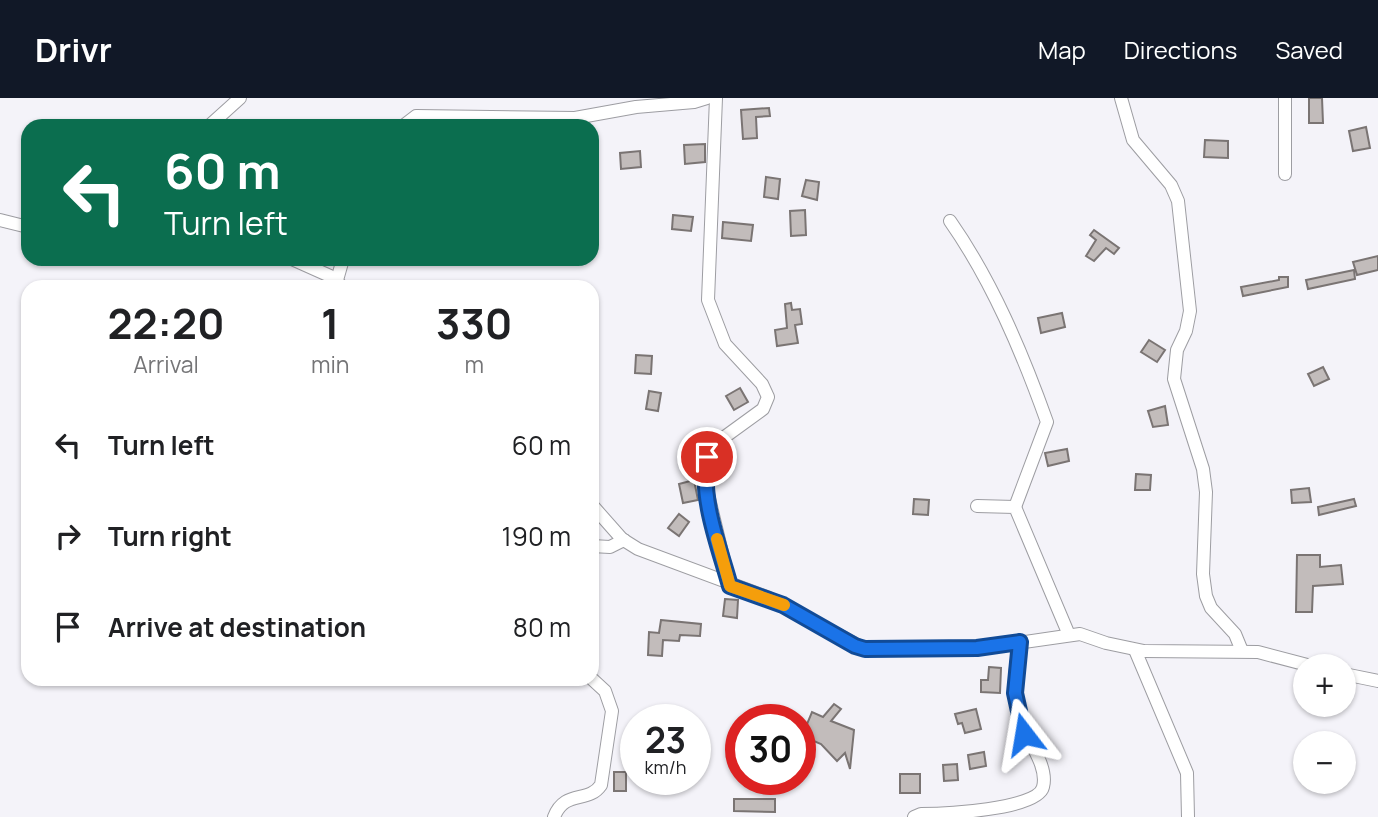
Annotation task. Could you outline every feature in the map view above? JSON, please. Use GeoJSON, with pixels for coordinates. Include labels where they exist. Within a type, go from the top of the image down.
{"type":"FeatureCollection","features":[{"type":"Feature","properties":{"kind":"street"},"geometry":{"type":"LineString","coordinates":[[217,119],[240,98]]}},
{"type":"Feature","properties":{"kind":"street"},"geometry":{"type":"LineString","coordinates":[[410,119],[422,116],[575,118],[707,98]]}},
{"type":"Feature","properties":{"kind":"street"},"geometry":{"type":"LineString","coordinates":[[716,98],[708,300],[725,344],[762,384],[768,397],[763,409],[719,441],[707,457],[706,476],[711,512],[730,586]]}},
{"type":"Feature","properties":{"kind":"street"},"geometry":{"type":"LineString","coordinates":[[1121,98],[1133,140],[1171,186],[1178,201],[1189,311],[1188,326],[1177,350],[1174,379],[1203,469],[1206,492],[1203,574],[1206,596],[1211,608],[1235,634],[1242,651]]}},
{"type":"Feature","properties":{"kind":"street"},"geometry":{"type":"LineString","coordinates":[[1285,98],[1285,174]]}},
{"type":"Feature","properties":{"kind":"street"},"geometry":{"type":"LineString","coordinates":[[0,220],[21,225]]}},
{"type":"Feature","properties":{"kind":"street"},"geometry":{"type":"LineString","coordinates":[[950,220],[970,249],[1027,365],[1047,422],[1015,507],[1069,635]]}},
{"type":"Feature","properties":{"kind":"street"},"geometry":{"type":"LineString","coordinates":[[305,266],[332,280]]}},
{"type":"Feature","properties":{"kind":"street"},"geometry":{"type":"LineString","coordinates":[[977,506],[1015,507]]}},
{"type":"Feature","properties":{"kind":"street"},"geometry":{"type":"LineString","coordinates":[[599,513],[624,540],[649,554],[783,605],[865,649],[977,648],[1080,634],[1135,650],[1160,653],[1258,652],[1293,661]]}},
{"type":"Feature","properties":{"kind":"street"},"geometry":{"type":"LineString","coordinates":[[599,546],[610,547],[624,540]]}},
{"type":"Feature","properties":{"kind":"street"},"geometry":{"type":"LineString","coordinates":[[914,817],[920,814],[992,808],[1030,800],[1040,794],[1043,788],[1040,765],[1024,734],[1017,706],[1015,679],[1020,642]]}},
{"type":"Feature","properties":{"kind":"street"},"geometry":{"type":"LineString","coordinates":[[1135,650],[1187,773],[1188,817]]}},
{"type":"Feature","properties":{"kind":"street"},"geometry":{"type":"LineString","coordinates":[[1356,676],[1378,681]]}},
{"type":"Feature","properties":{"kind":"street"},"geometry":{"type":"LineString","coordinates":[[554,817],[566,800],[594,793],[601,785],[612,710],[605,691],[599,685]]}},
{"type":"Feature","properties":{"kind":"building"},"geometry":{"type":"Polygon","coordinates":[[[1309,98],[1322,98],[1323,123],[1309,123],[1309,98]]]}},
{"type":"Feature","properties":{"kind":"building"},"geometry":{"type":"Polygon","coordinates":[[[769,108],[770,116],[756,117],[757,138],[743,139],[741,110],[769,108]]]}},
{"type":"Feature","properties":{"kind":"building"},"geometry":{"type":"Polygon","coordinates":[[[1366,127],[1370,148],[1353,151],[1349,131],[1366,127]]]}},
{"type":"Feature","properties":{"kind":"building"},"geometry":{"type":"Polygon","coordinates":[[[1205,140],[1228,141],[1228,158],[1204,157],[1205,140]]]}},
{"type":"Feature","properties":{"kind":"building"},"geometry":{"type":"Polygon","coordinates":[[[705,144],[705,162],[685,164],[684,145],[705,144]]]}},
{"type":"Feature","properties":{"kind":"building"},"geometry":{"type":"Polygon","coordinates":[[[640,151],[641,167],[621,169],[620,153],[640,151]]]}},
{"type":"Feature","properties":{"kind":"building"},"geometry":{"type":"Polygon","coordinates":[[[766,177],[780,179],[778,199],[764,197],[766,177]]]}},
{"type":"Feature","properties":{"kind":"building"},"geometry":{"type":"Polygon","coordinates":[[[806,180],[819,182],[817,200],[802,196],[806,180]]]}},
{"type":"Feature","properties":{"kind":"building"},"geometry":{"type":"Polygon","coordinates":[[[805,210],[806,235],[791,236],[790,211],[805,210]]]}},
{"type":"Feature","properties":{"kind":"building"},"geometry":{"type":"Polygon","coordinates":[[[673,215],[693,217],[691,231],[672,229],[673,215]]]}},
{"type":"Feature","properties":{"kind":"building"},"geometry":{"type":"Polygon","coordinates":[[[723,222],[753,225],[751,241],[722,238],[723,222]]]}},
{"type":"Feature","properties":{"kind":"building"},"geometry":{"type":"Polygon","coordinates":[[[1094,230],[1119,248],[1114,254],[1106,248],[1094,261],[1086,256],[1096,240],[1090,235],[1094,230]]]}},
{"type":"Feature","properties":{"kind":"building"},"geometry":{"type":"Polygon","coordinates":[[[1378,256],[1378,270],[1357,275],[1353,262],[1378,256]]]}},
{"type":"Feature","properties":{"kind":"building"},"geometry":{"type":"Polygon","coordinates":[[[1354,270],[1355,279],[1308,289],[1306,280],[1354,270]]]}},
{"type":"Feature","properties":{"kind":"building"},"geometry":{"type":"Polygon","coordinates":[[[1279,277],[1288,277],[1288,287],[1243,296],[1241,287],[1279,280],[1279,277]]]}},
{"type":"Feature","properties":{"kind":"building"},"geometry":{"type":"Polygon","coordinates":[[[791,303],[792,310],[800,309],[802,324],[795,325],[798,343],[777,346],[775,330],[787,328],[785,304],[791,303]]]}},
{"type":"Feature","properties":{"kind":"building"},"geometry":{"type":"Polygon","coordinates":[[[1062,313],[1065,327],[1041,333],[1038,318],[1062,313]]]}},
{"type":"Feature","properties":{"kind":"building"},"geometry":{"type":"Polygon","coordinates":[[[1149,340],[1165,350],[1157,362],[1141,352],[1149,340]]]}},
{"type":"Feature","properties":{"kind":"building"},"geometry":{"type":"Polygon","coordinates":[[[636,355],[652,356],[651,374],[635,373],[636,355]]]}},
{"type":"Feature","properties":{"kind":"building"},"geometry":{"type":"Polygon","coordinates":[[[1323,367],[1329,379],[1314,386],[1308,374],[1323,367]]]}},
{"type":"Feature","properties":{"kind":"building"},"geometry":{"type":"Polygon","coordinates":[[[740,388],[748,402],[734,410],[726,396],[740,388]]]}},
{"type":"Feature","properties":{"kind":"building"},"geometry":{"type":"Polygon","coordinates":[[[649,391],[661,393],[658,411],[646,409],[649,391]]]}},
{"type":"Feature","properties":{"kind":"building"},"geometry":{"type":"Polygon","coordinates":[[[1165,406],[1168,425],[1153,427],[1148,411],[1165,406]]]}},
{"type":"Feature","properties":{"kind":"building"},"geometry":{"type":"Polygon","coordinates":[[[1067,449],[1069,461],[1048,466],[1045,453],[1067,449]]]}},
{"type":"Feature","properties":{"kind":"building"},"geometry":{"type":"Polygon","coordinates":[[[1136,474],[1151,475],[1150,490],[1135,490],[1136,474]]]}},
{"type":"Feature","properties":{"kind":"building"},"geometry":{"type":"Polygon","coordinates":[[[694,480],[698,500],[683,503],[679,484],[694,480]]]}},
{"type":"Feature","properties":{"kind":"building"},"geometry":{"type":"Polygon","coordinates":[[[1309,488],[1311,502],[1292,503],[1291,490],[1309,488]]]}},
{"type":"Feature","properties":{"kind":"building"},"geometry":{"type":"Polygon","coordinates":[[[914,499],[929,500],[928,515],[913,514],[914,499]]]}},
{"type":"Feature","properties":{"kind":"building"},"geometry":{"type":"Polygon","coordinates":[[[1354,499],[1356,506],[1319,515],[1318,507],[1354,499]]]}},
{"type":"Feature","properties":{"kind":"building"},"geometry":{"type":"Polygon","coordinates":[[[679,514],[689,522],[679,536],[668,528],[679,514]]]}},
{"type":"Feature","properties":{"kind":"building"},"geometry":{"type":"Polygon","coordinates":[[[1297,555],[1320,555],[1320,567],[1341,565],[1343,584],[1313,586],[1312,612],[1296,612],[1297,555]]]}},
{"type":"Feature","properties":{"kind":"building"},"geometry":{"type":"Polygon","coordinates":[[[725,599],[738,600],[737,618],[723,616],[725,599]]]}},
{"type":"Feature","properties":{"kind":"building"},"geometry":{"type":"Polygon","coordinates":[[[661,620],[701,624],[700,636],[680,635],[679,641],[663,640],[662,656],[648,655],[649,632],[659,633],[661,620]]]}},
{"type":"Feature","properties":{"kind":"building"},"geometry":{"type":"Polygon","coordinates":[[[989,667],[1001,668],[1000,693],[981,692],[981,680],[988,680],[989,667]]]}},
{"type":"Feature","properties":{"kind":"building"},"geometry":{"type":"Polygon","coordinates":[[[834,704],[841,709],[831,721],[854,730],[850,769],[845,753],[837,761],[816,742],[816,714],[823,717],[834,704]]]}},
{"type":"Feature","properties":{"kind":"building"},"geometry":{"type":"Polygon","coordinates":[[[976,709],[981,729],[965,733],[955,714],[976,709]]]}},
{"type":"Feature","properties":{"kind":"building"},"geometry":{"type":"Polygon","coordinates":[[[984,752],[986,766],[970,769],[968,755],[984,752]]]}},
{"type":"Feature","properties":{"kind":"building"},"geometry":{"type":"Polygon","coordinates":[[[957,764],[958,780],[944,781],[943,765],[957,764]]]}},
{"type":"Feature","properties":{"kind":"building"},"geometry":{"type":"Polygon","coordinates":[[[614,772],[620,772],[620,791],[614,791],[614,772]]]}},
{"type":"Feature","properties":{"kind":"building"},"geometry":{"type":"Polygon","coordinates":[[[900,774],[920,774],[920,793],[900,793],[900,774]]]}},
{"type":"Feature","properties":{"kind":"building"},"geometry":{"type":"Polygon","coordinates":[[[734,799],[775,799],[775,812],[734,811],[734,799]]]}},
{"type":"Feature","properties":{"kind":"slow traffic"},"geometry":{"type":"LineString","coordinates":[[717,539],[730,586],[784,605]]}},
{"type":"Feature","properties":{"kind":"route"},"geometry":{"type":"LineString","coordinates":[[707,457],[706,476],[711,512],[730,586],[766,597],[865,649],[977,648],[1020,642],[1015,693],[1024,734]]}}]}
